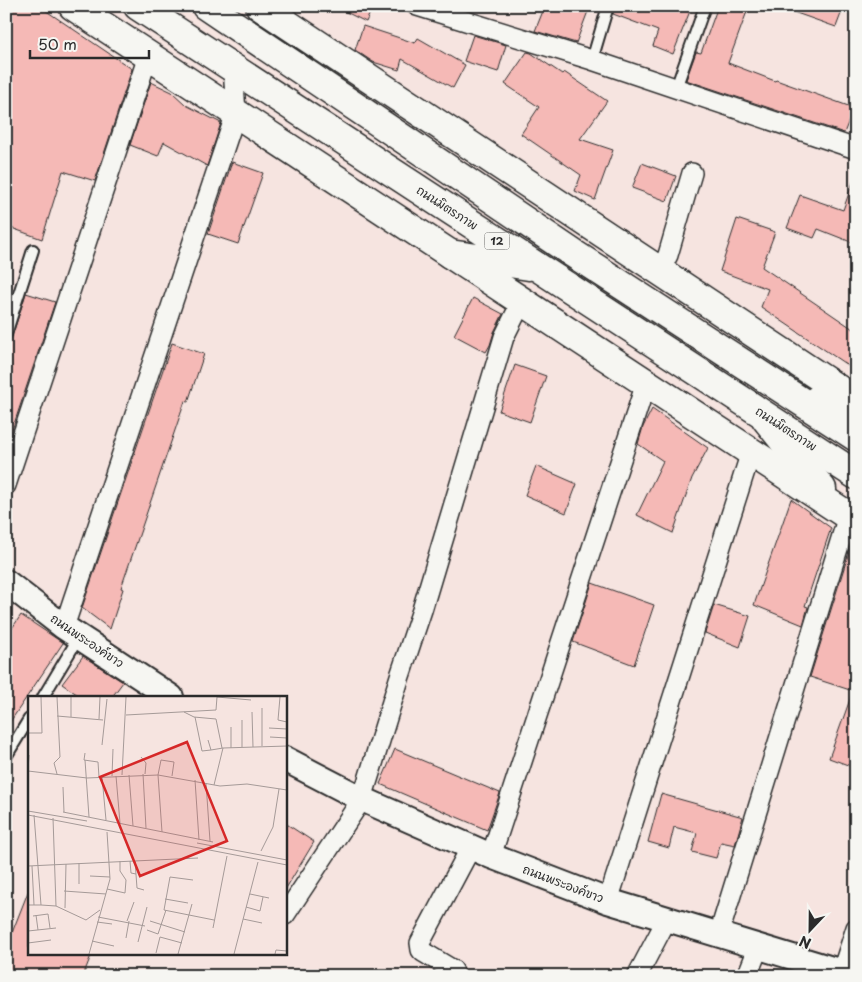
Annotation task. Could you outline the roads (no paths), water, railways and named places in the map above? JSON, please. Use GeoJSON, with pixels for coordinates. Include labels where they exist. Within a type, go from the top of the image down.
{"type":"FeatureCollection","features":[{"type":"Feature","properties":{"kind":"main road"},"geometry":{"type":"LineString","coordinates":[[73,6],[847,515]]}},
{"type":"Feature","properties":{"kind":"main road","name":"12"},"geometry":{"type":"LineString","coordinates":[[206,6],[263,19],[564,247],[856,436]]}},
{"type":"Feature","properties":{"kind":"main road","name":"ถนนมิตรภาพ"},"geometry":{"type":"LineString","coordinates":[[145,8],[233,68],[856,475]]}},
{"type":"Feature","properties":{"kind":"main road"},"geometry":{"type":"LineString","coordinates":[[233,68],[263,19],[508,170],[856,401]]}},
{"type":"Feature","properties":{"kind":"main road"},"geometry":{"type":"LineString","coordinates":[[450,254],[547,273],[564,247],[508,170]]}},
{"type":"Feature","properties":{"kind":"main road"},"geometry":{"type":"LineString","coordinates":[[780,387],[856,413]]}},
{"type":"Feature","properties":{"kind":"main road"},"geometry":{"type":"LineString","coordinates":[[762,413],[847,515]]}},
{"type":"Feature","properties":{"kind":"street"},"geometry":{"type":"LineString","coordinates":[[421,7],[592,60],[855,147]]}},
{"type":"Feature","properties":{"kind":"street"},"geometry":{"type":"LineString","coordinates":[[6,485],[148,56]]}},
{"type":"Feature","properties":{"kind":"street"},"geometry":{"type":"LineString","coordinates":[[71,632],[236,113],[233,68]]}},
{"type":"Feature","properties":{"kind":"street"},"geometry":{"type":"LineString","coordinates":[[660,271],[668,255],[692,173]]}},
{"type":"Feature","properties":{"kind":"street"},"geometry":{"type":"LineString","coordinates":[[286,913],[362,799],[422,610],[504,337],[522,301]]}},
{"type":"Feature","properties":{"kind":"street"},"geometry":{"type":"LineString","coordinates":[[456,976],[453,970],[423,952],[420,943],[481,852],[646,383]]}},
{"type":"Feature","properties":{"kind":"street"},"geometry":{"type":"LineString","coordinates":[[608,901],[751,452]]}},
{"type":"Feature","properties":{"kind":"street"},"geometry":{"type":"LineString","coordinates":[[719,934],[847,515]]}},
{"type":"Feature","properties":{"kind":"street","name":"ถนนพระองค์ขาว"},"geometry":{"type":"LineString","coordinates":[[6,582],[71,632],[165,695]]}},
{"type":"Feature","properties":{"kind":"street","name":"ถนนพระองค์ขาว"},"geometry":{"type":"LineString","coordinates":[[286,760],[362,799],[481,852],[608,901],[849,974]]}},
{"type":"Feature","properties":{"kind":"street"},"geometry":{"type":"LineString","coordinates":[[637,976],[667,919]]}},
{"type":"Feature","properties":{"kind":"street"},"geometry":{"type":"LineString","coordinates":[[849,974],[856,928]]}},
{"type":"Feature","properties":{"kind":"street"},"geometry":{"type":"LineString","coordinates":[[747,976],[759,946]]}},
{"type":"Feature","properties":{"kind":"lane"},"geometry":{"type":"LineString","coordinates":[[592,60],[608,6]]}},
{"type":"Feature","properties":{"kind":"lane"},"geometry":{"type":"LineString","coordinates":[[676,88],[705,6]]}},
{"type":"Feature","properties":{"kind":"lane"},"geometry":{"type":"LineString","coordinates":[[6,334],[33,250]]}},
{"type":"Feature","properties":{"kind":"lane"},"geometry":{"type":"LineString","coordinates":[[43,696],[76,642],[71,632]]}},
{"type":"Feature","properties":{"kind":"lane"},"geometry":{"type":"LineString","coordinates":[[7,756],[28,722]]}}]}
